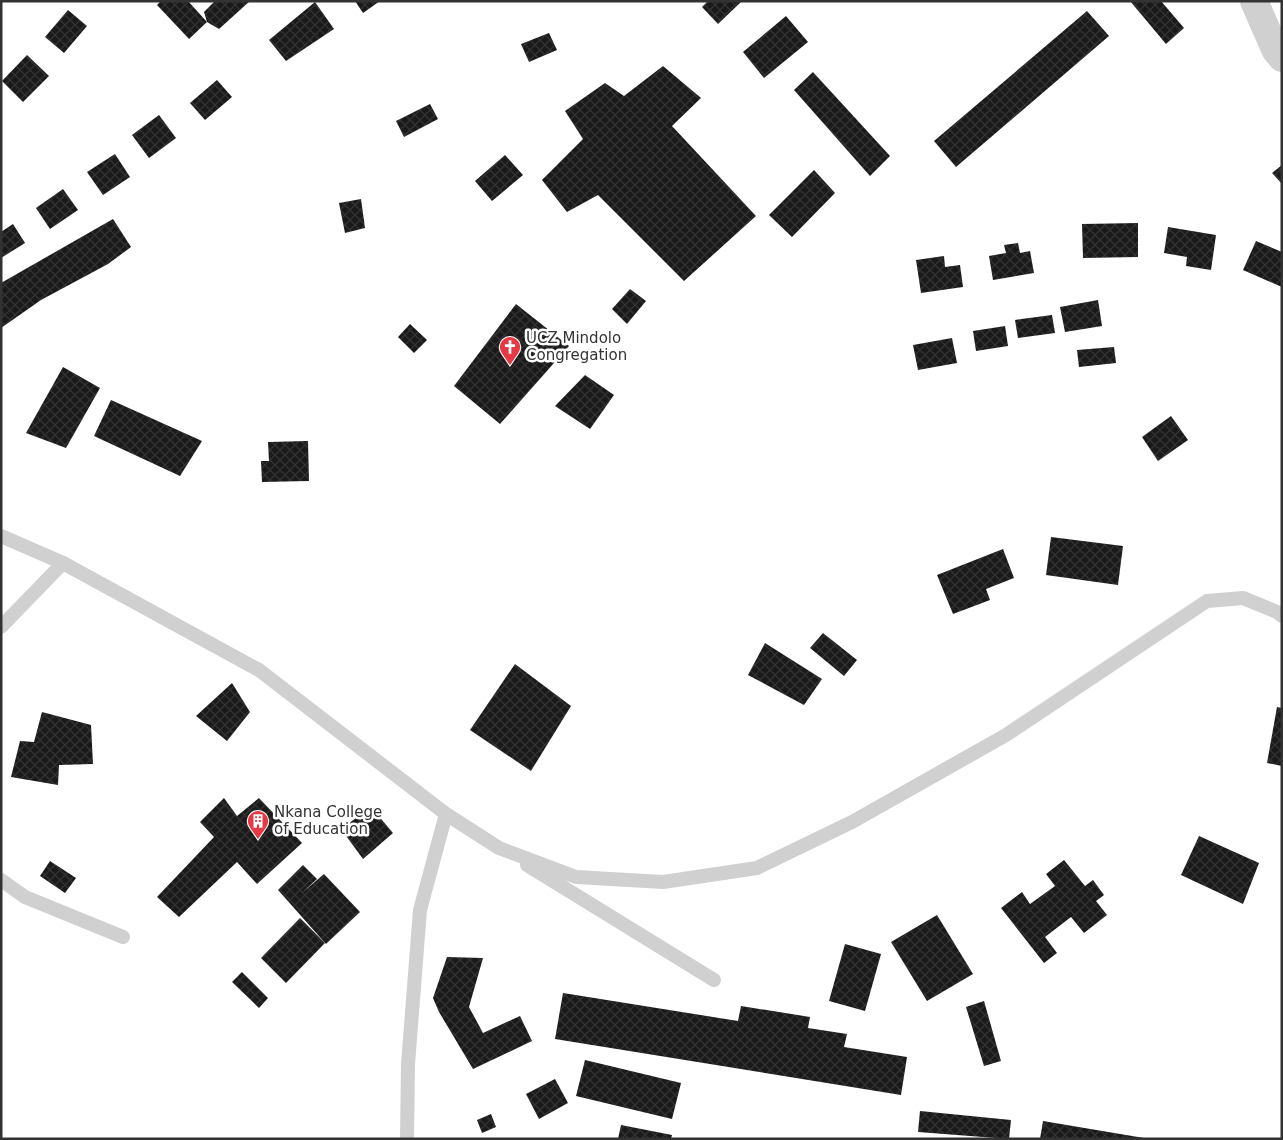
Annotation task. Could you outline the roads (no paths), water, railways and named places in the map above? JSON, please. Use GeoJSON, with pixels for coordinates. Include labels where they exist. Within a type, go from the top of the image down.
{"type":"FeatureCollection","features":[{"type":"Feature","properties":{"kind":"street"},"geometry":{"type":"LineString","coordinates":[[1254,1],[1276,51],[1282,58]]}},
{"type":"Feature","properties":{"kind":"lane"},"geometry":{"type":"LineString","coordinates":[[1,536],[63,563],[259,670],[446,814],[714,980]]}},
{"type":"Feature","properties":{"kind":"lane"},"geometry":{"type":"LineString","coordinates":[[1,627],[63,563]]}},
{"type":"Feature","properties":{"kind":"lane"},"geometry":{"type":"LineString","coordinates":[[500,848],[576,877],[663,882],[757,868],[852,822],[1006,735],[1207,601],[1243,598],[1277,612],[1282,616]]}},
{"type":"Feature","properties":{"kind":"lane"},"geometry":{"type":"LineString","coordinates":[[407,1139],[408,1064],[420,910],[446,814]]}},
{"type":"Feature","properties":{"kind":"lane"},"geometry":{"type":"LineString","coordinates":[[1,880],[25,897],[124,937]]}},
{"type":"Feature","properties":{"kind":"place","name":"UCZ Mindolo Congregation"},"geometry":{"type":"Point","coordinates":[510,366]}},
{"type":"Feature","properties":{"kind":"place","name":"Nkana College of Education"},"geometry":{"type":"Point","coordinates":[258,840]}}]}
